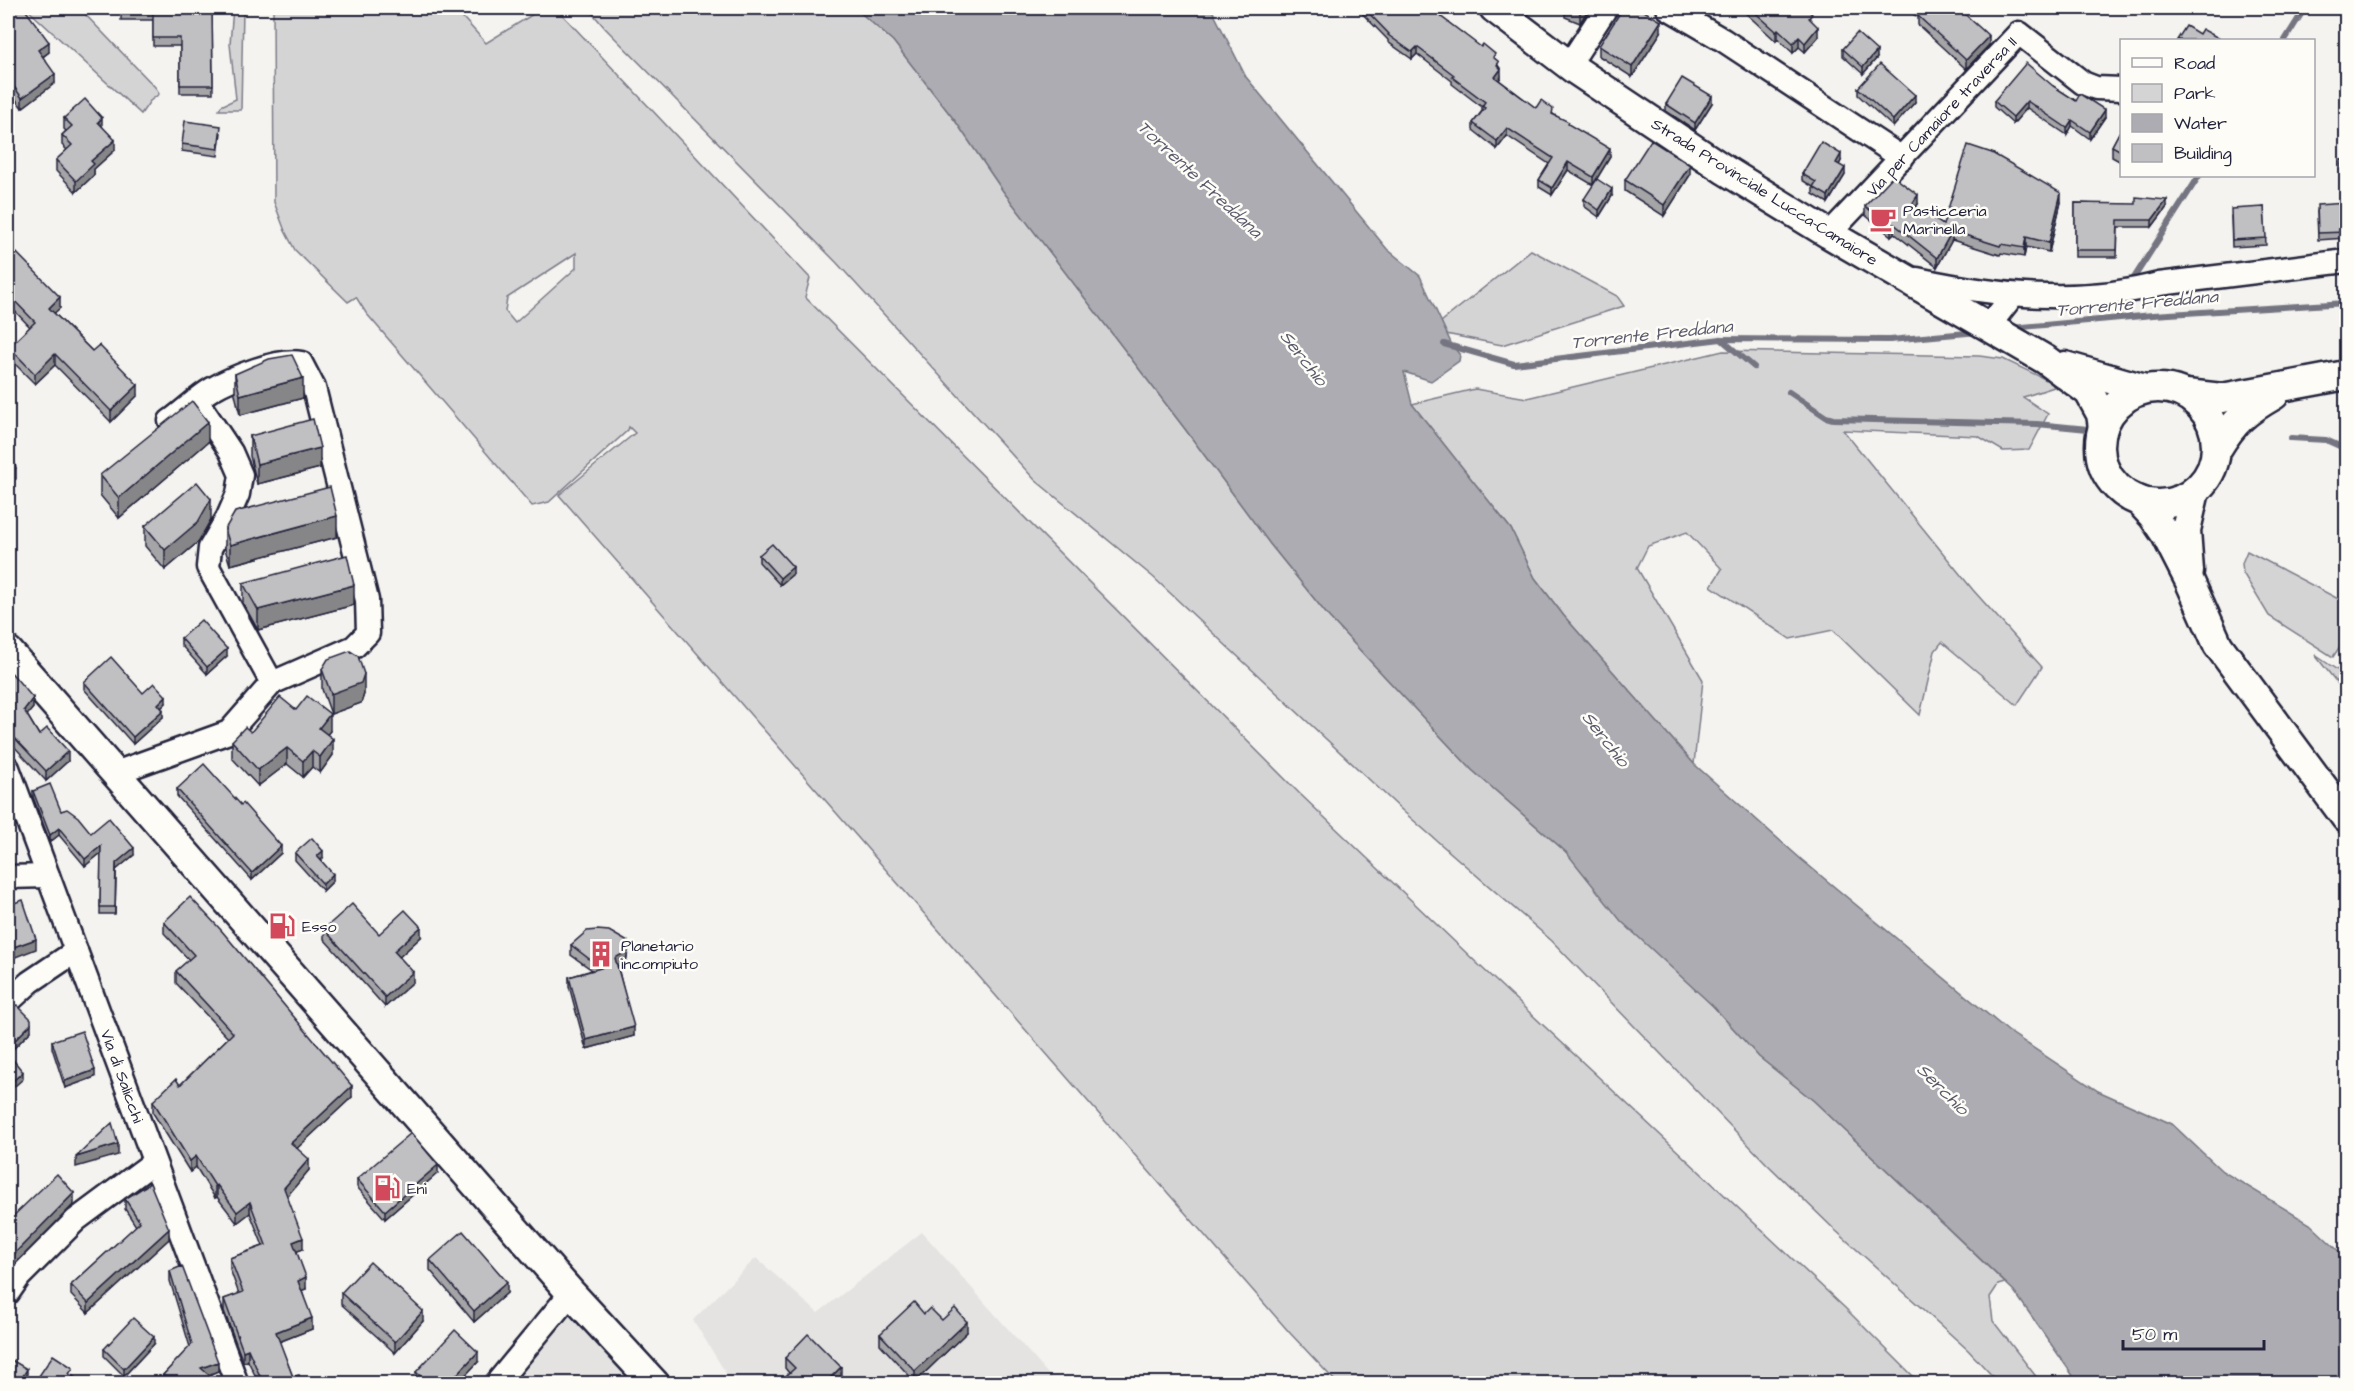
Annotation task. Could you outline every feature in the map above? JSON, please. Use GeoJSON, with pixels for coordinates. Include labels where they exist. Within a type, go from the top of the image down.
{"type":"FeatureCollection","features":[{"type":"Feature","properties":{"kind":"main road","name":"Strada Provinciale Lucca-Camaiore"},"geometry":{"type":"LineString","coordinates":[[1494,8],[1569,65],[1725,170],[1899,275],[1974,312],[2046,360],[2089,392],[2101,414],[2103,427]]}},
{"type":"Feature","properties":{"kind":"main road","name":"Strada Provinciale Lucca-Camaiore"},"geometry":{"type":"LineString","coordinates":[[2046,360],[2145,389]]}},
{"type":"Feature","properties":{"kind":"main road"},"geometry":{"type":"LineString","coordinates":[[2286,388],[2248,410],[2228,430],[2217,449],[2210,472],[2195,491],[2187,496],[2168,503],[2148,503],[2138,500],[2119,489],[2106,470],[2100,449],[2103,427],[2108,416],[2124,399],[2145,389],[2166,388],[2186,394],[2222,398],[2286,388],[2346,375]]}},
{"type":"Feature","properties":{"kind":"main road"},"geometry":{"type":"LineString","coordinates":[[2186,394],[2197,402],[2209,416],[2216,434],[2217,449]]}},
{"type":"Feature","properties":{"kind":"main road"},"geometry":{"type":"LineString","coordinates":[[2190,582],[2186,530],[2195,491]]}},
{"type":"Feature","properties":{"kind":"main road"},"geometry":{"type":"LineString","coordinates":[[2138,500],[2159,525],[2190,582],[2218,645],[2346,818]]}},
{"type":"Feature","properties":{"kind":"main road"},"geometry":{"type":"LineString","coordinates":[[8,651],[571,1293],[654,1383]]}},
{"type":"Feature","properties":{"kind":"street"},"geometry":{"type":"LineString","coordinates":[[1569,65],[1606,8]]}},
{"type":"Feature","properties":{"kind":"street"},"geometry":{"type":"LineString","coordinates":[[1668,8],[1723,40],[1902,158]]}},
{"type":"Feature","properties":{"kind":"street","name":"Via per Camaiore traversa II"},"geometry":{"type":"LineString","coordinates":[[1829,234],[2019,33],[2083,83],[2096,88],[2120,89]]}},
{"type":"Feature","properties":{"kind":"street"},"geometry":{"type":"LineString","coordinates":[[1974,312],[2014,297],[2120,293],[2159,284],[2346,261]]}},
{"type":"Feature","properties":{"kind":"street"},"geometry":{"type":"LineString","coordinates":[[115,773],[229,732],[272,682],[354,647],[368,633],[367,600],[314,388],[301,363],[294,361],[265,366],[212,389],[151,436]]}},
{"type":"Feature","properties":{"kind":"street"},"geometry":{"type":"LineString","coordinates":[[197,401],[231,452],[241,475],[238,494],[210,548],[208,567],[272,682]]}},
{"type":"Feature","properties":{"kind":"street","name":"Via di Salicchi"},"geometry":{"type":"LineString","coordinates":[[8,768],[237,1383]]}},
{"type":"Feature","properties":{"kind":"street"},"geometry":{"type":"LineString","coordinates":[[8,877],[48,876]]}},
{"type":"Feature","properties":{"kind":"street"},"geometry":{"type":"LineString","coordinates":[[8,1002],[30,982],[76,951]]}},
{"type":"Feature","properties":{"kind":"street"},"geometry":{"type":"LineString","coordinates":[[8,1293],[18,1277],[76,1220],[154,1162]]}},
{"type":"Feature","properties":{"kind":"street"},"geometry":{"type":"LineString","coordinates":[[496,1383],[571,1293]]}},
{"type":"Feature","properties":{"kind":"shaded area"},"geometry":{"type":"Polygon","coordinates":[[[922,1232],[1056,1383],[732,1383],[693,1320],[756,1258],[818,1313],[922,1232]]]}},
{"type":"Feature","properties":{"kind":"shaded area"},"geometry":{"type":"Polygon","coordinates":[[[570,1314],[632,1383],[511,1383],[570,1314]]]}},
{"type":"Feature","properties":{"kind":"green space"},"geometry":{"type":"Polygon","coordinates":[[[26,8],[79,8],[155,87],[159,94],[150,101],[141,114],[26,8]]]}},
{"type":"Feature","properties":{"kind":"green space"},"geometry":{"type":"Polygon","coordinates":[[[233,8],[243,8],[241,110],[219,110],[221,106],[236,99],[230,44],[233,8]]]}},
{"type":"Feature","properties":{"kind":"green space"},"geometry":{"type":"Polygon","coordinates":[[[273,8],[454,8],[486,43],[543,8],[556,8],[810,278],[805,297],[1299,793],[1845,1308],[1920,1383],[1337,1383],[1290,1333],[559,495],[635,433],[629,427],[549,502],[532,506],[366,313],[356,297],[348,302],[295,250],[274,202],[273,8]],[[576,253],[507,298],[505,311],[515,323],[576,268],[576,253]]]}},
{"type":"Feature","properties":{"kind":"green space"},"geometry":{"type":"Polygon","coordinates":[[[588,8],[855,8],[893,41],[956,122],[1003,191],[1270,544],[1329,617],[1472,770],[1566,852],[1759,1057],[1814,1101],[2005,1283],[1998,1285],[1990,1297],[1993,1321],[2041,1383],[1999,1383],[1968,1350],[1835,1230],[1767,1164],[1552,941],[1405,813],[1153,577],[1035,480],[837,263],[605,28],[588,8]]]}},
{"type":"Feature","properties":{"kind":"green space"},"geometry":{"type":"Polygon","coordinates":[[[1531,250],[1617,296],[1624,306],[1502,345],[1446,334],[1441,322],[1531,250]]]}},
{"type":"Feature","properties":{"kind":"green space"},"geometry":{"type":"Polygon","coordinates":[[[1723,351],[1979,356],[2003,359],[2051,382],[2054,387],[2023,397],[2048,414],[2029,450],[2003,451],[1978,436],[1843,430],[1973,590],[2042,667],[2017,705],[1942,642],[1935,651],[1920,715],[1833,630],[1790,639],[1711,586],[1722,569],[1687,532],[1648,546],[1637,568],[1703,680],[1694,764],[1564,616],[1535,578],[1511,529],[1412,404],[1475,389],[1527,398],[1723,351]]]}},
{"type":"Feature","properties":{"kind":"green space"},"geometry":{"type":"Polygon","coordinates":[[[2247,551],[2346,603],[2346,637],[2333,657],[2269,616],[2243,573],[2242,563],[2247,551]]]}},
{"type":"Feature","properties":{"kind":"green space"},"geometry":{"type":"Polygon","coordinates":[[[2315,655],[2346,676],[2346,694],[2315,655]]]}},
{"type":"Feature","properties":{"kind":"water","name":"Serchio"},"geometry":{"type":"Polygon","coordinates":[[[855,8],[1211,8],[1246,77],[1387,249],[1420,276],[1452,345],[1460,355],[1459,361],[1431,381],[1404,372],[1412,404],[1511,529],[1535,578],[1564,616],[1694,764],[1802,860],[2008,1031],[2098,1091],[2172,1124],[2222,1171],[2310,1224],[2346,1258],[2346,1383],[2078,1383],[2014,1291],[1814,1101],[1759,1057],[1714,1007],[1621,921],[1566,852],[1472,770],[1329,617],[1270,544],[1003,191],[956,122],[893,41],[855,8]]]}},
{"type":"Feature","properties":{"kind":"building"},"geometry":{"type":"Polygon","coordinates":[[[8,8],[24,8],[49,42],[38,50],[55,74],[22,98],[8,78],[8,8]]]}},
{"type":"Feature","properties":{"kind":"building"},"geometry":{"type":"Polygon","coordinates":[[[121,8],[212,8],[213,85],[180,85],[180,38],[153,38],[153,12],[121,12],[121,8]]]}},
{"type":"Feature","properties":{"kind":"building"},"geometry":{"type":"Polygon","coordinates":[[[1364,8],[1426,8],[1481,47],[1483,44],[1495,54],[1493,57],[1499,62],[1497,65],[1501,69],[1495,77],[1536,108],[1541,100],[1553,109],[1552,114],[1569,122],[1568,124],[1610,149],[1593,177],[1568,162],[1552,188],[1539,180],[1553,158],[1507,128],[1497,141],[1473,123],[1485,108],[1482,106],[1485,102],[1417,47],[1412,52],[1388,35],[1364,8]]]}},
{"type":"Feature","properties":{"kind":"building"},"geometry":{"type":"Polygon","coordinates":[[[1567,8],[1583,8],[1580,12],[1567,8]]]}},
{"type":"Feature","properties":{"kind":"building"},"geometry":{"type":"Polygon","coordinates":[[[1623,8],[1639,8],[1661,21],[1632,67],[1599,46],[1623,8]]]}},
{"type":"Feature","properties":{"kind":"building"},"geometry":{"type":"Polygon","coordinates":[[[1750,8],[1805,8],[1812,14],[1809,18],[1818,27],[1805,43],[1799,37],[1793,43],[1750,8]]]}},
{"type":"Feature","properties":{"kind":"building"},"geometry":{"type":"Polygon","coordinates":[[[1917,8],[1958,8],[1989,36],[1966,60],[1918,16],[1923,11],[1917,8]]]}},
{"type":"Feature","properties":{"kind":"building"},"geometry":{"type":"Polygon","coordinates":[[[2186,26],[2199,34],[2202,29],[2220,39],[2178,39],[2186,26]]]}},
{"type":"Feature","properties":{"kind":"building"},"geometry":{"type":"Polygon","coordinates":[[[1857,33],[1877,51],[1863,67],[1843,49],[1857,33]]]}},
{"type":"Feature","properties":{"kind":"building"},"geometry":{"type":"Polygon","coordinates":[[[2026,63],[2053,86],[2076,101],[2080,94],[2105,110],[2090,132],[2072,120],[2067,128],[2027,101],[2013,117],[1994,101],[2026,63]]]}},
{"type":"Feature","properties":{"kind":"building"},"geometry":{"type":"Polygon","coordinates":[[[1880,64],[1915,95],[1893,120],[1858,88],[1880,64]]]}},
{"type":"Feature","properties":{"kind":"building"},"geometry":{"type":"Polygon","coordinates":[[[1682,78],[1712,96],[1695,123],[1666,104],[1682,78]]]}},
{"type":"Feature","properties":{"kind":"building"},"geometry":{"type":"Polygon","coordinates":[[[85,99],[102,118],[98,122],[115,140],[91,161],[94,164],[76,181],[56,160],[72,145],[62,135],[72,126],[64,118],[85,99]]]}},
{"type":"Feature","properties":{"kind":"building"},"geometry":{"type":"Polygon","coordinates":[[[185,121],[221,126],[218,149],[182,144],[185,121]]]}},
{"type":"Feature","properties":{"kind":"building"},"geometry":{"type":"Polygon","coordinates":[[[2120,131],[2120,150],[2112,146],[2120,131]]]}},
{"type":"Feature","properties":{"kind":"building"},"geometry":{"type":"Polygon","coordinates":[[[1651,140],[1690,165],[1664,205],[1625,180],[1651,140]]]}},
{"type":"Feature","properties":{"kind":"building"},"geometry":{"type":"Polygon","coordinates":[[[1821,142],[1841,154],[1836,163],[1845,168],[1828,196],[1813,187],[1816,182],[1802,174],[1821,142]]]}},
{"type":"Feature","properties":{"kind":"building"},"geometry":{"type":"Polygon","coordinates":[[[1968,145],[1992,153],[2061,193],[2049,243],[2026,237],[2024,248],[2001,244],[2000,246],[1952,231],[1937,258],[1894,224],[1891,227],[1865,206],[1893,176],[1918,195],[1912,204],[1943,225],[1968,145]]]}},
{"type":"Feature","properties":{"kind":"building"},"geometry":{"type":"Polygon","coordinates":[[[2341,160],[2346,160],[2346,201],[2342,200],[2341,160]]]}},
{"type":"Feature","properties":{"kind":"building"},"geometry":{"type":"Polygon","coordinates":[[[1597,179],[1612,189],[1599,210],[1584,199],[1597,179]]]}},
{"type":"Feature","properties":{"kind":"building"},"geometry":{"type":"Polygon","coordinates":[[[2136,197],[2167,200],[2152,220],[2118,220],[2117,250],[2075,250],[2075,203],[2136,204],[2136,197]]]}},
{"type":"Feature","properties":{"kind":"building"},"geometry":{"type":"Polygon","coordinates":[[[2346,203],[2346,232],[2318,233],[2317,205],[2346,203]]]}},
{"type":"Feature","properties":{"kind":"building"},"geometry":{"type":"Polygon","coordinates":[[[2264,207],[2266,238],[2232,240],[2231,209],[2264,207]]]}},
{"type":"Feature","properties":{"kind":"building"},"geometry":{"type":"Polygon","coordinates":[[[8,244],[60,297],[49,308],[92,351],[99,345],[138,385],[111,411],[55,354],[35,374],[9,347],[35,322],[8,294],[8,244]]]}},
{"type":"Feature","properties":{"kind":"building"},"geometry":{"type":"Polygon","coordinates":[[[292,355],[303,378],[240,395],[235,374],[269,359],[292,355]]]}},
{"type":"Feature","properties":{"kind":"building"},"geometry":{"type":"Polygon","coordinates":[[[192,401],[208,422],[119,498],[100,475],[192,401]]]}},
{"type":"Feature","properties":{"kind":"building"},"geometry":{"type":"Polygon","coordinates":[[[313,419],[320,448],[257,464],[250,436],[313,419]]]}},
{"type":"Feature","properties":{"kind":"building"},"geometry":{"type":"Polygon","coordinates":[[[8,440],[16,468],[8,471],[8,440]]]}},
{"type":"Feature","properties":{"kind":"building"},"geometry":{"type":"Polygon","coordinates":[[[197,482],[211,499],[198,522],[165,550],[145,526],[197,482]]]}},
{"type":"Feature","properties":{"kind":"building"},"geometry":{"type":"Polygon","coordinates":[[[330,487],[337,516],[230,545],[225,529],[235,512],[330,487]]]}},
{"type":"Feature","properties":{"kind":"building"},"geometry":{"type":"Polygon","coordinates":[[[772,544],[793,567],[780,578],[759,555],[772,544]]]}},
{"type":"Feature","properties":{"kind":"building"},"geometry":{"type":"Polygon","coordinates":[[[347,555],[354,585],[258,610],[243,583],[347,555]]]}},
{"type":"Feature","properties":{"kind":"building"},"geometry":{"type":"Polygon","coordinates":[[[201,620],[227,649],[207,667],[181,638],[201,620]]]}},
{"type":"Feature","properties":{"kind":"building"},"geometry":{"type":"Polygon","coordinates":[[[350,651],[358,656],[364,674],[361,683],[331,694],[322,669],[328,659],[350,651]]]}},
{"type":"Feature","properties":{"kind":"building"},"geometry":{"type":"Polygon","coordinates":[[[111,657],[143,693],[154,683],[166,696],[158,704],[163,710],[133,737],[84,682],[111,657]]]}},
{"type":"Feature","properties":{"kind":"building"},"geometry":{"type":"Polygon","coordinates":[[[8,669],[33,698],[24,710],[39,735],[47,728],[68,751],[46,771],[11,734],[8,736],[8,669]]]}},
{"type":"Feature","properties":{"kind":"building"},"geometry":{"type":"Polygon","coordinates":[[[307,696],[330,714],[319,728],[333,739],[320,757],[312,751],[303,761],[287,748],[258,770],[232,741],[245,727],[251,732],[280,697],[296,710],[307,696]]]}},
{"type":"Feature","properties":{"kind":"building"},"geometry":{"type":"Polygon","coordinates":[[[204,764],[281,846],[252,873],[177,789],[204,764]]]}},
{"type":"Feature","properties":{"kind":"building"},"geometry":{"type":"Polygon","coordinates":[[[50,784],[61,811],[67,809],[78,817],[91,833],[109,818],[134,848],[116,863],[115,907],[100,907],[101,846],[85,859],[59,828],[50,835],[33,791],[50,784]]]}},
{"type":"Feature","properties":{"kind":"building"},"geometry":{"type":"Polygon","coordinates":[[[312,838],[323,851],[317,856],[333,874],[323,884],[295,853],[312,838]]]}},
{"type":"Feature","properties":{"kind":"building"},"geometry":{"type":"Polygon","coordinates":[[[190,897],[221,930],[352,1086],[291,1143],[309,1159],[284,1188],[303,1238],[293,1242],[306,1277],[298,1281],[312,1318],[276,1332],[293,1377],[299,1375],[302,1383],[263,1383],[248,1349],[243,1351],[224,1299],[243,1292],[230,1258],[266,1245],[250,1202],[237,1212],[217,1185],[215,1186],[196,1156],[190,1161],[153,1101],[176,1079],[180,1085],[233,1033],[176,971],[194,955],[164,922],[190,897]]]}},
{"type":"Feature","properties":{"kind":"building"},"geometry":{"type":"Polygon","coordinates":[[[23,900],[36,939],[8,949],[8,905],[23,900]]]}},
{"type":"Feature","properties":{"kind":"building"},"geometry":{"type":"Polygon","coordinates":[[[352,904],[379,934],[405,910],[421,927],[394,951],[413,972],[385,997],[324,929],[352,904]]]}},
{"type":"Feature","properties":{"kind":"building"},"geometry":{"type":"Polygon","coordinates":[[[587,931],[609,931],[628,942],[626,952],[615,958],[634,1027],[586,1040],[569,977],[601,968],[571,945],[587,931]]]}},
{"type":"Feature","properties":{"kind":"building"},"geometry":{"type":"Polygon","coordinates":[[[17,1005],[31,1019],[31,1024],[10,1045],[8,1042],[8,1008],[17,1005]]]}},
{"type":"Feature","properties":{"kind":"building"},"geometry":{"type":"Polygon","coordinates":[[[82,1031],[95,1070],[65,1081],[52,1041],[82,1031]]]}},
{"type":"Feature","properties":{"kind":"building"},"geometry":{"type":"Polygon","coordinates":[[[10,1056],[23,1072],[8,1085],[8,1057],[10,1056]]]}},
{"type":"Feature","properties":{"kind":"building"},"geometry":{"type":"Polygon","coordinates":[[[112,1123],[118,1144],[76,1157],[112,1123]]]}},
{"type":"Feature","properties":{"kind":"building"},"geometry":{"type":"Polygon","coordinates":[[[411,1133],[438,1165],[385,1211],[357,1179],[411,1133]]]}},
{"type":"Feature","properties":{"kind":"building"},"geometry":{"type":"Polygon","coordinates":[[[57,1174],[74,1193],[8,1260],[8,1221],[57,1174]]]}},
{"type":"Feature","properties":{"kind":"building"},"geometry":{"type":"Polygon","coordinates":[[[150,1183],[169,1229],[88,1303],[71,1285],[140,1222],[125,1199],[150,1183]]]}},
{"type":"Feature","properties":{"kind":"building"},"geometry":{"type":"Polygon","coordinates":[[[463,1231],[507,1282],[474,1311],[430,1260],[463,1231]]]}},
{"type":"Feature","properties":{"kind":"building"},"geometry":{"type":"Polygon","coordinates":[[[370,1262],[423,1311],[395,1342],[341,1293],[370,1262]]]}},
{"type":"Feature","properties":{"kind":"building"},"geometry":{"type":"Polygon","coordinates":[[[182,1266],[218,1362],[201,1368],[218,1383],[172,1383],[163,1375],[192,1344],[170,1271],[182,1266]]]}},
{"type":"Feature","properties":{"kind":"building"},"geometry":{"type":"Polygon","coordinates":[[[914,1302],[924,1314],[930,1308],[942,1320],[955,1308],[967,1322],[915,1371],[880,1334],[914,1302]]]}},
{"type":"Feature","properties":{"kind":"building"},"geometry":{"type":"Polygon","coordinates":[[[133,1318],[154,1337],[124,1369],[104,1349],[133,1318]]]}},
{"type":"Feature","properties":{"kind":"building"},"geometry":{"type":"Polygon","coordinates":[[[455,1330],[478,1352],[449,1383],[428,1383],[416,1372],[455,1330]]]}},
{"type":"Feature","properties":{"kind":"building"},"geometry":{"type":"Polygon","coordinates":[[[808,1334],[841,1367],[825,1383],[791,1383],[785,1377],[795,1368],[785,1358],[808,1334]]]}},
{"type":"Feature","properties":{"kind":"building"},"geometry":{"type":"Polygon","coordinates":[[[53,1355],[73,1368],[69,1374],[84,1383],[35,1382],[53,1355]]]}},
{"type":"Feature","properties":{"kind":"building"},"geometry":{"type":"Polygon","coordinates":[[[8,1358],[27,1369],[19,1383],[8,1383],[8,1358]]]}},
{"type":"Feature","properties":{"kind":"waterway"},"geometry":{"type":"LineString","coordinates":[[2286,39],[2305,8]]}},
{"type":"Feature","properties":{"kind":"waterway"},"geometry":{"type":"LineString","coordinates":[[2130,284],[2198,177]]}},
{"type":"Feature","properties":{"kind":"waterway"},"geometry":{"type":"LineString","coordinates":[[2117,318],[2126,296]]}},
{"type":"Feature","properties":{"kind":"waterway","name":"Torrente Freddana"},"geometry":{"type":"LineString","coordinates":[[2012,328],[2153,315],[2346,303]]}},
{"type":"Feature","properties":{"kind":"waterway","name":"Torrente Freddana"},"geometry":{"type":"LineString","coordinates":[[1444,344],[1514,364],[1721,339],[1890,340],[1978,332]]}},
{"type":"Feature","properties":{"kind":"waterway"},"geometry":{"type":"LineString","coordinates":[[1721,339],[1754,367]]}},
{"type":"Feature","properties":{"kind":"waterway"},"geometry":{"type":"LineString","coordinates":[[1789,392],[1826,417],[1833,419],[2037,424],[2088,429]]}},
{"type":"Feature","properties":{"kind":"waterway"},"geometry":{"type":"LineString","coordinates":[[2291,438],[2326,440],[2346,449]]}},
{"type":"Feature","properties":{"kind":"place","name":"Pasticceria Marinella"},"geometry":{"type":"Point","coordinates":[1883,219]}},
{"type":"Feature","properties":{"kind":"place","name":"Esso"},"geometry":{"type":"Point","coordinates":[282,926]}},
{"type":"Feature","properties":{"kind":"place","name":"Planetario incompiuto"},"geometry":{"type":"Point","coordinates":[601,954]}},
{"type":"Feature","properties":{"kind":"place","name":"Eni"},"geometry":{"type":"Point","coordinates":[387,1188]}}]}
